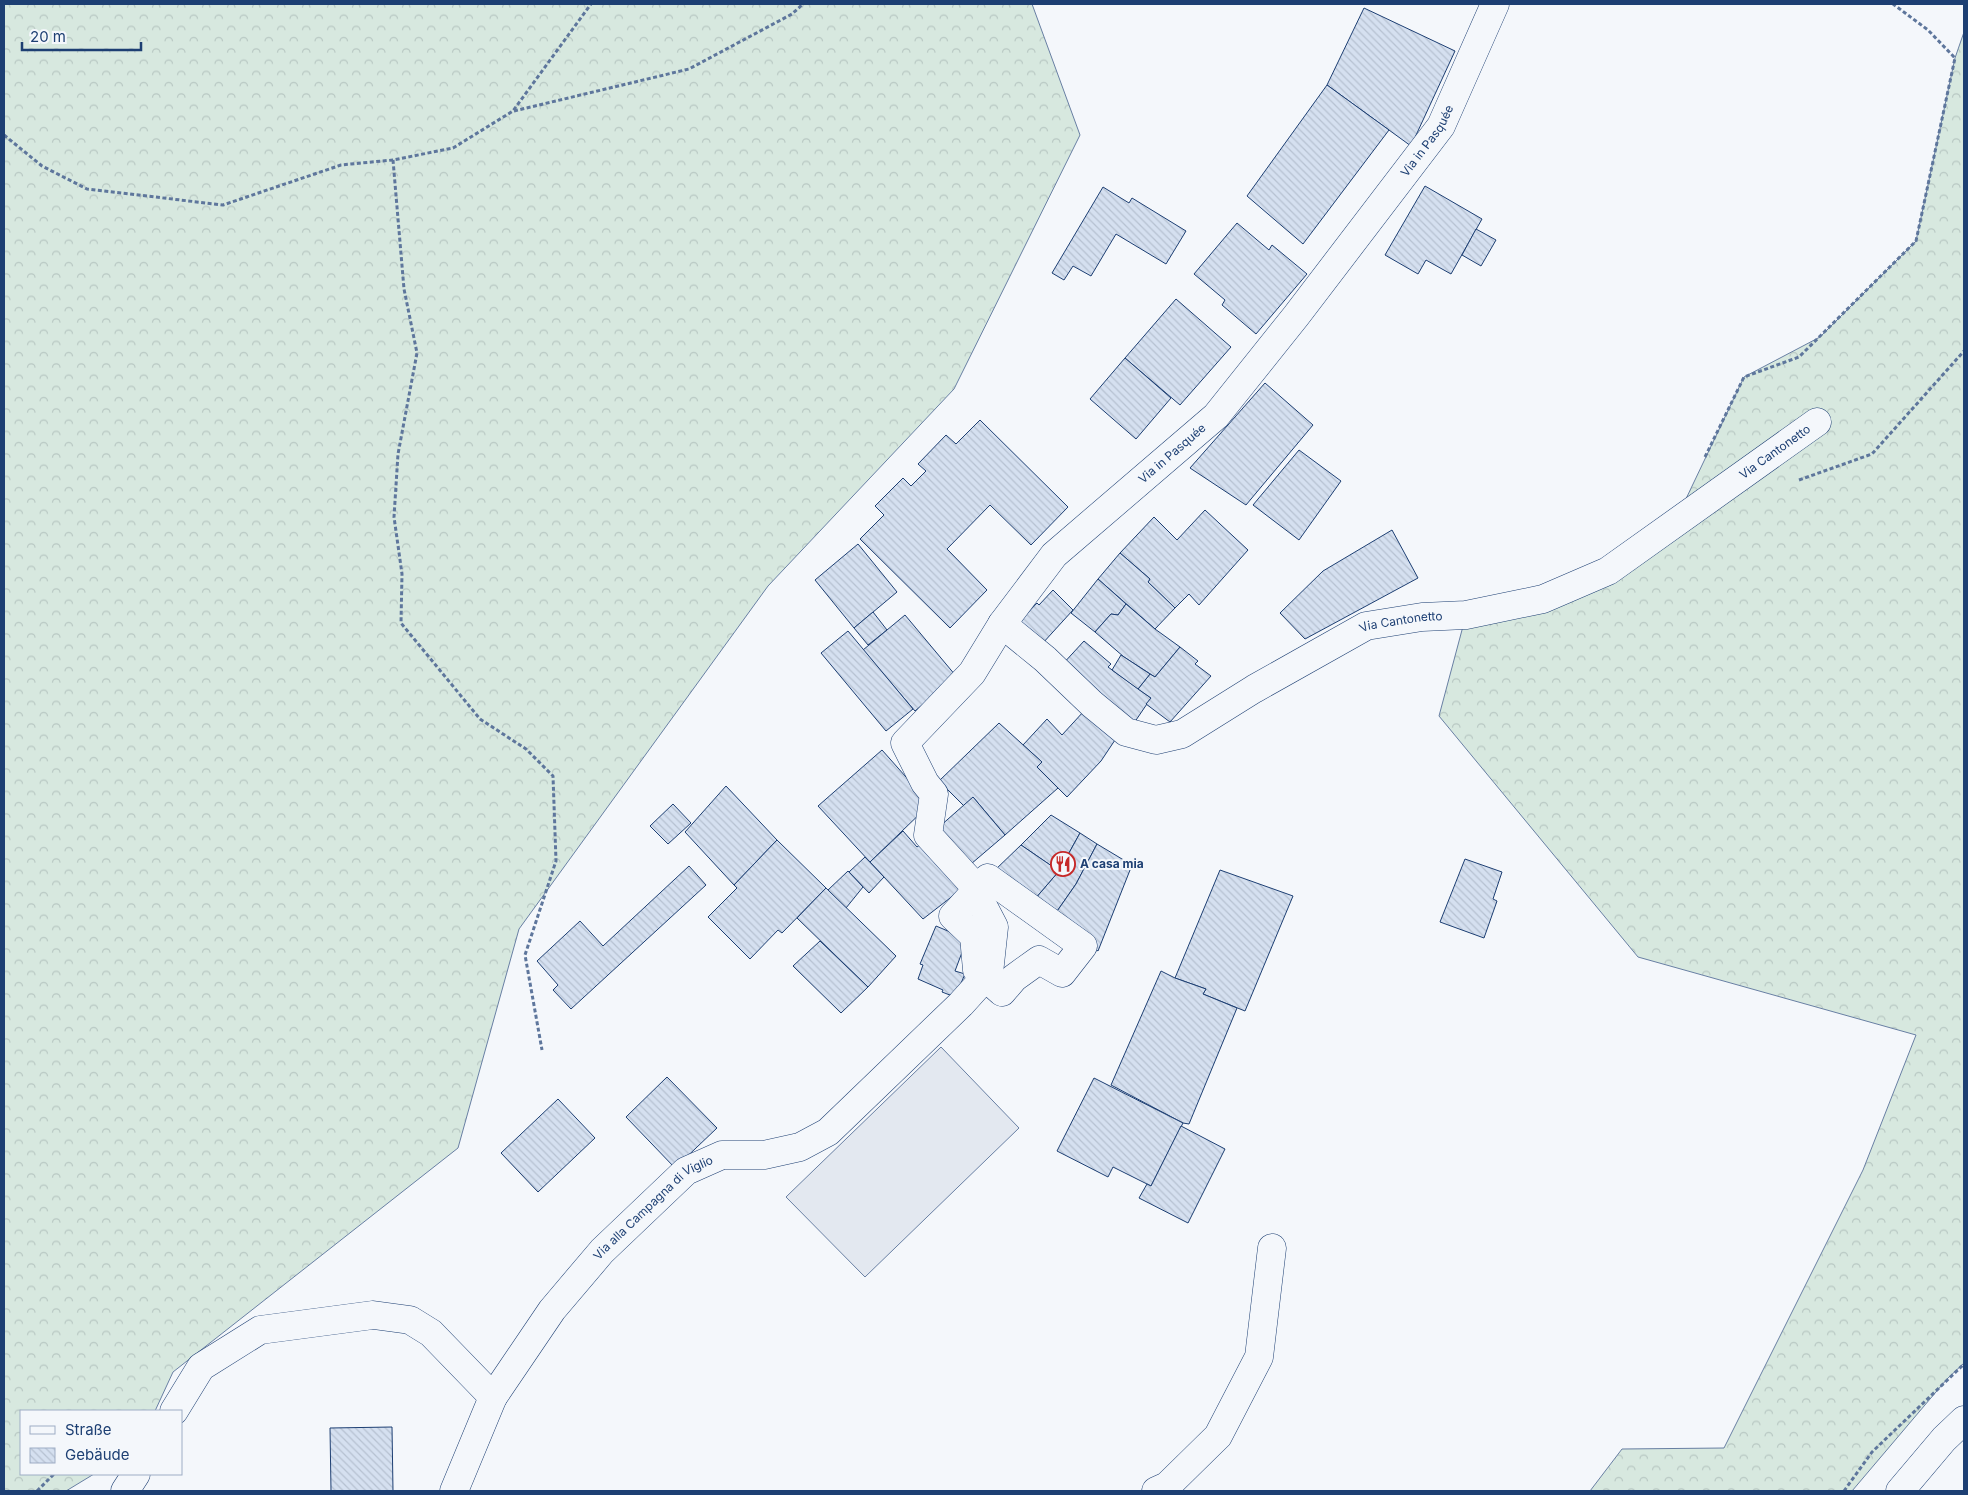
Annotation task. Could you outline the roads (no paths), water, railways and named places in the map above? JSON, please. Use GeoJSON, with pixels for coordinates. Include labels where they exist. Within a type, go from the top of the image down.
{"type":"FeatureCollection","features":[{"type":"Feature","properties":{"kind":"street","name":"Via in Pasquée"},"geometry":{"type":"LineString","coordinates":[[972,886],[928,835],[934,794],[925,783],[905,743],[972,673],[1002,624],[1054,555],[1216,416],[1296,316],[1441,126],[1495,4]]}},
{"type":"Feature","properties":{"kind":"street","name":"Via Cantonetto"},"geometry":{"type":"LineString","coordinates":[[1002,624],[1045,659],[1092,704],[1126,732],[1156,740],[1182,734],[1254,689],[1366,626],[1422,617],[1466,615],[1543,599],[1608,571],[1817,422]]}},
{"type":"Feature","properties":{"kind":"street"},"geometry":{"type":"LineString","coordinates":[[988,878],[1083,946],[1062,972],[1039,960],[1014,978],[1002,992],[985,977],[989,973],[994,927],[972,886],[988,878]]}},
{"type":"Feature","properties":{"kind":"street","name":"Via alla Campagna di Viglio"},"geometry":{"type":"LineString","coordinates":[[454,1491],[493,1397],[552,1310],[602,1251],[686,1171],[722,1155],[764,1155],[800,1147],[828,1132],[961,1004],[985,977]]}},
{"type":"Feature","properties":{"kind":"street"},"geometry":{"type":"LineString","coordinates":[[1156,1491],[1167,1486],[1218,1436],[1259,1358],[1272,1248]]}},
{"type":"Feature","properties":{"kind":"street"},"geometry":{"type":"LineString","coordinates":[[175,1410],[201,1367],[260,1330],[373,1315],[410,1320],[430,1333],[493,1397]]}},
{"type":"Feature","properties":{"kind":"street"},"geometry":{"type":"LineString","coordinates":[[1900,1491],[1944,1439],[1964,1420]]}},
{"type":"Feature","properties":{"kind":"street"},"geometry":{"type":"LineString","coordinates":[[125,1491],[135,1475]]}},
{"type":"Feature","properties":{"kind":"place","name":"A casa mia"},"geometry":{"type":"Point","coordinates":[1063,864]}}]}
